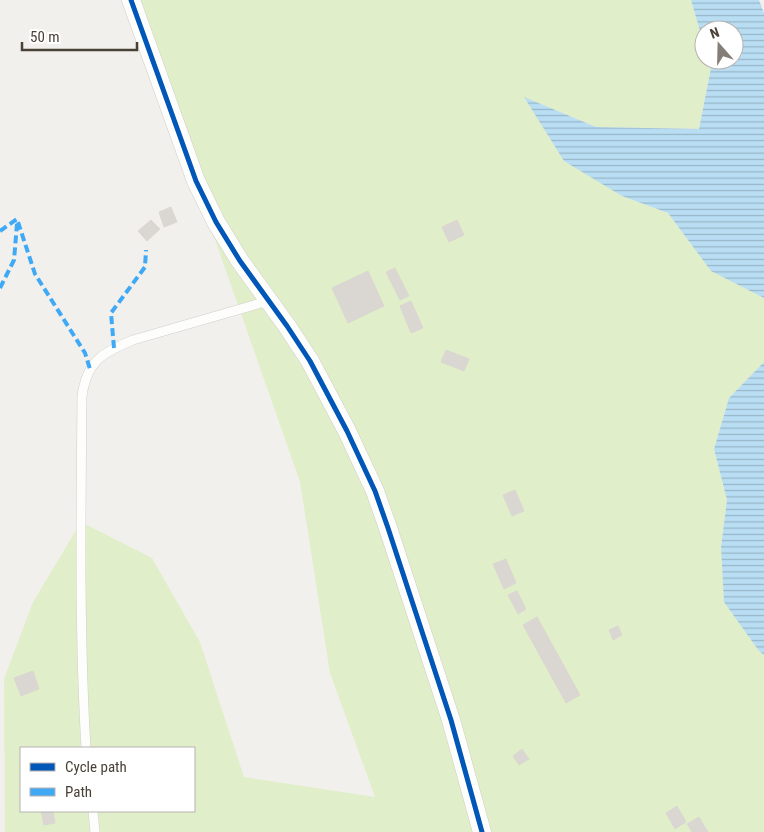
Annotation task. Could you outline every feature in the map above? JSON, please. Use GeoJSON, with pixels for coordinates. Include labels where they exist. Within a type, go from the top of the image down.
{"type":"FeatureCollection","features":[{"type":"Feature","properties":{"kind":"street"},"geometry":{"type":"LineString","coordinates":[[131,0],[196,181],[216,222],[240,261],[287,326],[323,384],[359,455],[391,536],[445,703],[482,832]]}},
{"type":"Feature","properties":{"kind":"lane"},"geometry":{"type":"LineString","coordinates":[[86,747],[80,576],[82,396],[84,382],[90,369],[100,356],[114,348],[133,340],[268,301]]}},
{"type":"Feature","properties":{"kind":"lane"},"geometry":{"type":"LineString","coordinates":[[93,812],[95,832]]}},
{"type":"Feature","properties":{"kind":"green space"},"geometry":{"type":"Polygon","coordinates":[[[131,0],[691,0],[697,20],[694,20],[694,70],[711,70],[699,129],[596,127],[524,98],[622,196],[668,213],[711,270],[764,298],[764,362],[729,398],[714,449],[727,500],[721,547],[759,651],[764,655],[764,832],[5,832],[4,679],[33,602],[81,522],[152,558],[200,642],[244,777],[375,797],[330,673],[300,482],[131,0]]]}},
{"type":"Feature","properties":{"kind":"water"},"geometry":{"type":"Polygon","coordinates":[[[691,0],[759,0],[764,13],[764,298],[711,271],[668,213],[622,196],[564,161],[524,97],[596,127],[699,129],[711,70],[744,70],[744,20],[697,20],[691,0]]]}},
{"type":"Feature","properties":{"kind":"water"},"geometry":{"type":"Polygon","coordinates":[[[764,362],[764,655],[759,651],[724,602],[721,547],[727,500],[714,449],[729,398],[764,362]]]}},
{"type":"Feature","properties":{"kind":"building"},"geometry":{"type":"Polygon","coordinates":[[[171,207],[177,222],[164,227],[159,212],[171,207]]]}},
{"type":"Feature","properties":{"kind":"building"},"geometry":{"type":"Polygon","coordinates":[[[151,220],[160,229],[147,241],[138,231],[151,220]]]}},
{"type":"Feature","properties":{"kind":"building"},"geometry":{"type":"Polygon","coordinates":[[[457,220],[464,235],[449,242],[442,227],[457,220]]]}},
{"type":"Feature","properties":{"kind":"building"},"geometry":{"type":"Polygon","coordinates":[[[395,268],[409,296],[400,300],[386,272],[395,268]]]}},
{"type":"Feature","properties":{"kind":"building"},"geometry":{"type":"Polygon","coordinates":[[[368,271],[384,306],[348,323],[332,288],[368,271]]]}},
{"type":"Feature","properties":{"kind":"building"},"geometry":{"type":"Polygon","coordinates":[[[411,301],[423,328],[411,333],[400,306],[411,301]]]}},
{"type":"Feature","properties":{"kind":"building"},"geometry":{"type":"Polygon","coordinates":[[[446,350],[469,359],[464,371],[441,362],[446,350]]]}},
{"type":"Feature","properties":{"kind":"building"},"geometry":{"type":"Polygon","coordinates":[[[515,490],[524,511],[512,516],[503,495],[515,490]]]}},
{"type":"Feature","properties":{"kind":"building"},"geometry":{"type":"Polygon","coordinates":[[[506,559],[516,583],[504,589],[493,564],[506,559]]]}},
{"type":"Feature","properties":{"kind":"building"},"geometry":{"type":"Polygon","coordinates":[[[517,591],[526,609],[518,614],[508,595],[517,591]]]}},
{"type":"Feature","properties":{"kind":"building"},"geometry":{"type":"Polygon","coordinates":[[[537,617],[580,695],[566,703],[523,625],[537,617]]]}},
{"type":"Feature","properties":{"kind":"building"},"geometry":{"type":"Polygon","coordinates":[[[618,626],[622,635],[613,640],[609,630],[618,626]]]}},
{"type":"Feature","properties":{"kind":"building"},"geometry":{"type":"Polygon","coordinates":[[[33,671],[39,689],[21,696],[14,678],[33,671]]]}},
{"type":"Feature","properties":{"kind":"building"},"geometry":{"type":"Polygon","coordinates":[[[522,749],[529,759],[519,765],[513,756],[522,749]]]}},
{"type":"Feature","properties":{"kind":"building"},"geometry":{"type":"Polygon","coordinates":[[[677,806],[686,822],[675,829],[666,813],[677,806]]]}},
{"type":"Feature","properties":{"kind":"building"},"geometry":{"type":"Polygon","coordinates":[[[41,812],[53,812],[55,823],[44,825],[41,812]]]}},
{"type":"Feature","properties":{"kind":"building"},"geometry":{"type":"Polygon","coordinates":[[[699,817],[708,832],[692,832],[687,824],[699,817]]]}},
{"type":"Feature","properties":{"kind":"marked path"},"geometry":{"type":"LineString","coordinates":[[0,231],[17,219],[35,274],[85,353],[90,369]]}},
{"type":"Feature","properties":{"kind":"marked path"},"geometry":{"type":"LineString","coordinates":[[0,288],[14,260],[17,224]]}},
{"type":"Feature","properties":{"kind":"marked path"},"geometry":{"type":"LineString","coordinates":[[114,348],[111,313],[145,267],[146,250]]}},
{"type":"Feature","properties":{"kind":"cycle path"},"geometry":{"type":"LineString","coordinates":[[131,0],[196,181],[216,222],[240,261],[310,361],[347,431],[375,491],[451,720],[482,832]]}}]}
